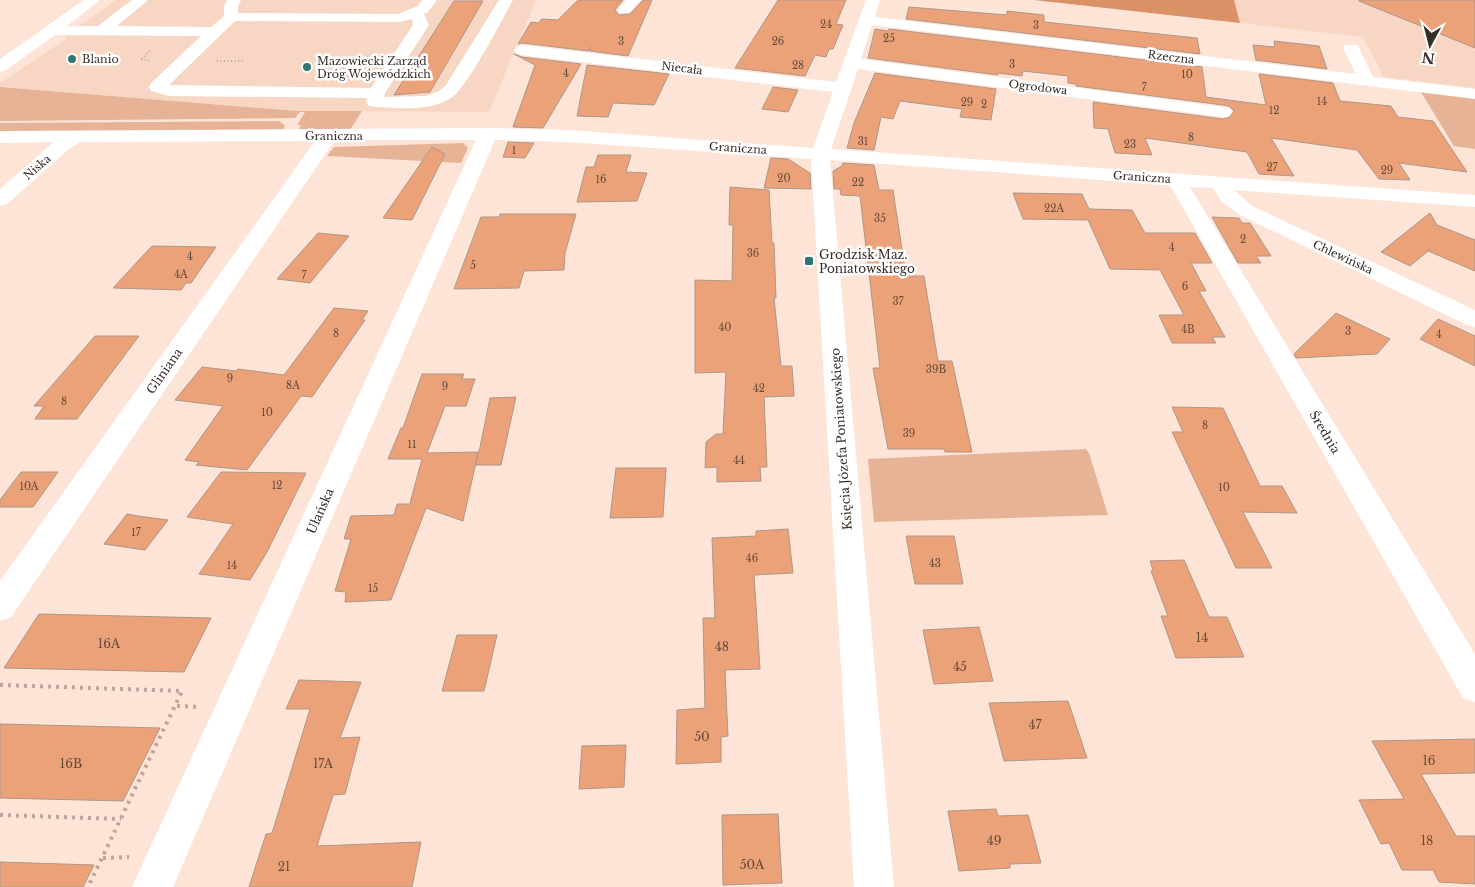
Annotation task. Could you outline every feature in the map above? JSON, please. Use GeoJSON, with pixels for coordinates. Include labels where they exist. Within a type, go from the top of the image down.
{"type":"FeatureCollection","features":[{"type":"Feature","properties":{"kind":"street"},"geometry":{"type":"LineString","coordinates":[[0,67],[93,0]]}},
{"type":"Feature","properties":{"kind":"street"},"geometry":{"type":"LineString","coordinates":[[101,31],[141,0]]}},
{"type":"Feature","properties":{"kind":"street"},"geometry":{"type":"LineString","coordinates":[[231,17],[231,6],[234,0]]}},
{"type":"Feature","properties":{"kind":"street"},"geometry":{"type":"LineString","coordinates":[[376,93],[169,91],[157,87],[231,17],[389,18],[414,13],[423,9],[430,0]]}},
{"type":"Feature","properties":{"kind":"street"},"geometry":{"type":"LineString","coordinates":[[414,13],[420,19],[421,25],[376,93],[375,102],[428,101],[447,94],[453,88],[506,0]]}},
{"type":"Feature","properties":{"kind":"street","name":"Księcia Józefa Poniatowskiego"},"geometry":{"type":"LineString","coordinates":[[873,0],[820,154],[874,887]]}},
{"type":"Feature","properties":{"kind":"street","name":"Rzeczna"},"geometry":{"type":"LineString","coordinates":[[866,20],[1475,94]]}},
{"type":"Feature","properties":{"kind":"street"},"geometry":{"type":"LineString","coordinates":[[52,30],[215,32]]}},
{"type":"Feature","properties":{"kind":"street"},"geometry":{"type":"LineString","coordinates":[[1351,48],[1367,81]]}},
{"type":"Feature","properties":{"kind":"street","name":"Niecała"},"geometry":{"type":"LineString","coordinates":[[522,50],[843,88]]}},
{"type":"Feature","properties":{"kind":"street","name":"Ogrodowa"},"geometry":{"type":"LineString","coordinates":[[852,63],[1223,112]]}},
{"type":"Feature","properties":{"kind":"street","name":"Graniczna"},"geometry":{"type":"LineString","coordinates":[[0,137],[488,134],[568,136],[1475,200]]}},
{"type":"Feature","properties":{"kind":"street","name":"Ułańska"},"geometry":{"type":"LineString","coordinates":[[152,887],[488,134]]}},
{"type":"Feature","properties":{"kind":"street","name":"Gliniana"},"geometry":{"type":"LineString","coordinates":[[0,607],[323,143],[330,136]]}},
{"type":"Feature","properties":{"kind":"street","name":"Niska"},"geometry":{"type":"LineString","coordinates":[[0,200],[63,144],[76,137]]}},
{"type":"Feature","properties":{"kind":"street","name":"Średnia"},"geometry":{"type":"LineString","coordinates":[[1176,179],[1475,686]]}},
{"type":"Feature","properties":{"kind":"street","name":"Chlewińska"},"geometry":{"type":"LineString","coordinates":[[1220,183],[1228,197],[1245,210],[1475,319]]}},
{"type":"Feature","properties":{"kind":"path"},"geometry":{"type":"LineString","coordinates":[[0,685],[182,691],[88,887]]}},
{"type":"Feature","properties":{"kind":"path"},"geometry":{"type":"LineString","coordinates":[[0,814],[121,818]]}},
{"type":"Feature","properties":{"kind":"shaded area","name":"Mazowiecki Zarząd Dróg Wojewódzkich"},"geometry":{"type":"Polygon","coordinates":[[[116,0],[536,0],[489,112],[296,111],[0,87],[0,83],[66,39],[66,36],[116,0]]]}},
{"type":"Feature","properties":{"kind":"shaded area"},"geometry":{"type":"Polygon","coordinates":[[[1034,0],[1234,0],[1240,23],[1034,0]]]}},
{"type":"Feature","properties":{"kind":"shaded area"},"geometry":{"type":"Polygon","coordinates":[[[1234,0],[1475,0],[1475,88],[1384,77],[1363,37],[1240,23],[1234,0]]]}},
{"type":"Feature","properties":{"kind":"shaded area"},"geometry":{"type":"Polygon","coordinates":[[[0,87],[296,111],[362,111],[350,130],[298,131],[301,125],[297,125],[305,112],[300,112],[295,118],[0,121],[0,87]]]}},
{"type":"Feature","properties":{"kind":"shaded area"},"geometry":{"type":"Polygon","coordinates":[[[1419,89],[1475,97],[1475,149],[1454,146],[1419,89]]]}},
{"type":"Feature","properties":{"kind":"shaded area"},"geometry":{"type":"Polygon","coordinates":[[[279,121],[285,126],[282,131],[0,132],[0,123],[279,121]]]}},
{"type":"Feature","properties":{"kind":"shaded area"},"geometry":{"type":"Polygon","coordinates":[[[463,143],[468,148],[461,163],[327,156],[334,147],[463,143]]]}},
{"type":"Feature","properties":{"kind":"shaded area"},"geometry":{"type":"Polygon","coordinates":[[[1086,449],[1089,453],[1108,515],[874,522],[868,459],[1086,449]]]}},
{"type":"Feature","properties":{"kind":"building"},"geometry":{"type":"Polygon","coordinates":[[[578,0],[623,0],[615,10],[619,15],[630,14],[643,0],[652,0],[628,56],[590,51],[591,47],[589,51],[518,44],[531,22],[538,23],[542,19],[558,20],[578,0]]]}},
{"type":"Feature","properties":{"kind":"building"},"geometry":{"type":"Polygon","coordinates":[[[778,0],[846,0],[836,24],[843,25],[833,49],[829,49],[826,57],[815,55],[805,76],[735,68],[778,0]]]}},
{"type":"Feature","properties":{"kind":"building"},"geometry":{"type":"Polygon","coordinates":[[[1475,0],[1475,48],[1359,1],[1475,0]]]}},
{"type":"Feature","properties":{"kind":"building"},"geometry":{"type":"Polygon","coordinates":[[[454,1],[483,1],[430,92],[394,95],[454,1]]]}},
{"type":"Feature","properties":{"kind":"building"},"geometry":{"type":"Polygon","coordinates":[[[909,7],[1007,15],[1007,11],[1044,15],[1044,22],[1197,38],[1200,54],[906,19],[909,7]]]}},
{"type":"Feature","properties":{"kind":"building"},"geometry":{"type":"Polygon","coordinates":[[[875,29],[888,31],[889,29],[1202,67],[1206,97],[1266,105],[1259,74],[1333,83],[1340,101],[1391,106],[1398,117],[1433,121],[1467,172],[1399,163],[1410,180],[1379,179],[1357,150],[1271,138],[1294,176],[1259,174],[1247,152],[1145,138],[1152,155],[1115,153],[1108,129],[1094,128],[1093,102],[1223,119],[1230,117],[1234,111],[1229,106],[1223,105],[1076,86],[1076,84],[1068,83],[1068,76],[1023,71],[1022,76],[998,73],[998,75],[868,58],[875,29]]]}},
{"type":"Feature","properties":{"kind":"building"},"geometry":{"type":"Polygon","coordinates":[[[1274,41],[1319,46],[1327,69],[1256,60],[1253,45],[1275,47],[1274,41]]]}},
{"type":"Feature","properties":{"kind":"building"},"geometry":{"type":"Polygon","coordinates":[[[514,54],[522,57],[581,64],[543,128],[513,127],[535,65],[514,54]]]}},
{"type":"Feature","properties":{"kind":"building"},"geometry":{"type":"Polygon","coordinates":[[[587,65],[669,74],[654,105],[613,103],[608,117],[577,116],[587,65]]]}},
{"type":"Feature","properties":{"kind":"building"},"geometry":{"type":"Polygon","coordinates":[[[875,73],[996,89],[991,120],[960,117],[962,109],[900,101],[893,119],[881,117],[874,150],[847,148],[854,123],[875,73]]]}},
{"type":"Feature","properties":{"kind":"building"},"geometry":{"type":"Polygon","coordinates":[[[773,87],[798,90],[788,112],[762,109],[773,87]]]}},
{"type":"Feature","properties":{"kind":"building"},"geometry":{"type":"Polygon","coordinates":[[[508,142],[534,143],[525,158],[503,157],[508,142]]]}},
{"type":"Feature","properties":{"kind":"building"},"geometry":{"type":"Polygon","coordinates":[[[432,147],[445,154],[412,220],[383,218],[432,147]]]}},
{"type":"Feature","properties":{"kind":"building"},"geometry":{"type":"Polygon","coordinates":[[[598,155],[631,155],[626,172],[647,173],[637,201],[577,202],[586,167],[594,167],[598,155]]]}},
{"type":"Feature","properties":{"kind":"building"},"geometry":{"type":"Polygon","coordinates":[[[771,158],[788,159],[810,173],[811,189],[764,188],[771,158]]]}},
{"type":"Feature","properties":{"kind":"building"},"geometry":{"type":"Polygon","coordinates":[[[843,163],[874,165],[879,190],[893,190],[906,276],[924,276],[938,361],[952,361],[972,452],[945,452],[944,449],[888,449],[873,368],[880,368],[860,196],[841,195],[840,189],[834,189],[833,171],[842,166],[843,163]]]}},
{"type":"Feature","properties":{"kind":"building"},"geometry":{"type":"Polygon","coordinates":[[[730,187],[769,190],[772,243],[774,243],[776,298],[774,298],[781,366],[792,366],[794,396],[764,397],[767,467],[760,467],[761,481],[717,482],[717,467],[705,468],[706,442],[716,434],[723,434],[726,372],[695,373],[695,280],[732,281],[733,225],[729,225],[730,187]]]}},
{"type":"Feature","properties":{"kind":"building"},"geometry":{"type":"Polygon","coordinates":[[[1013,193],[1082,194],[1089,209],[1132,210],[1145,233],[1195,233],[1212,263],[1191,263],[1206,291],[1199,291],[1225,337],[1212,337],[1216,343],[1172,343],[1159,315],[1184,315],[1160,270],[1110,269],[1088,220],[1023,219],[1013,193]]]}},
{"type":"Feature","properties":{"kind":"building"},"geometry":{"type":"Polygon","coordinates":[[[1430,213],[1437,225],[1475,240],[1475,271],[1428,251],[1410,266],[1381,252],[1430,213]]]}},
{"type":"Feature","properties":{"kind":"building"},"geometry":{"type":"Polygon","coordinates":[[[500,214],[576,214],[565,253],[564,270],[524,271],[519,288],[454,289],[481,217],[499,217],[500,214]]]}},
{"type":"Feature","properties":{"kind":"building"},"geometry":{"type":"Polygon","coordinates":[[[1212,217],[1239,218],[1242,223],[1250,223],[1271,256],[1256,256],[1261,263],[1238,263],[1212,217]]]}},
{"type":"Feature","properties":{"kind":"building"},"geometry":{"type":"Polygon","coordinates":[[[318,233],[349,236],[310,283],[277,279],[318,233]]]}},
{"type":"Feature","properties":{"kind":"building"},"geometry":{"type":"Polygon","coordinates":[[[152,246],[216,247],[191,283],[186,283],[181,290],[113,288],[152,246]]]}},
{"type":"Feature","properties":{"kind":"building"},"geometry":{"type":"Polygon","coordinates":[[[334,308],[368,311],[362,320],[365,320],[312,397],[301,396],[247,470],[196,465],[199,462],[185,460],[223,406],[175,400],[202,367],[236,371],[238,369],[284,375],[334,308]]]}},
{"type":"Feature","properties":{"kind":"building"},"geometry":{"type":"Polygon","coordinates":[[[1336,313],[1390,339],[1377,354],[1296,358],[1294,354],[1336,313]]]}},
{"type":"Feature","properties":{"kind":"building"},"geometry":{"type":"Polygon","coordinates":[[[1438,319],[1475,336],[1475,366],[1420,339],[1438,319]]]}},
{"type":"Feature","properties":{"kind":"building"},"geometry":{"type":"Polygon","coordinates":[[[95,336],[139,336],[77,419],[35,419],[44,406],[34,406],[95,336]]]}},
{"type":"Feature","properties":{"kind":"building"},"geometry":{"type":"Polygon","coordinates":[[[422,374],[464,374],[462,379],[475,379],[466,406],[445,406],[427,453],[479,452],[490,398],[516,397],[501,465],[476,465],[478,453],[463,521],[426,508],[391,600],[345,602],[346,592],[335,591],[351,539],[344,539],[351,516],[394,515],[397,504],[411,504],[422,459],[388,459],[401,428],[403,428],[422,374]]]}},
{"type":"Feature","properties":{"kind":"building"},"geometry":{"type":"Polygon","coordinates":[[[1172,407],[1223,408],[1260,486],[1282,486],[1297,513],[1243,512],[1272,568],[1236,568],[1172,432],[1183,432],[1172,407]]]}},
{"type":"Feature","properties":{"kind":"building"},"geometry":{"type":"Polygon","coordinates":[[[616,468],[666,468],[663,517],[610,518],[616,468]]]}},
{"type":"Feature","properties":{"kind":"building"},"geometry":{"type":"Polygon","coordinates":[[[21,472],[58,472],[33,507],[0,507],[0,500],[21,472]]]}},
{"type":"Feature","properties":{"kind":"building"},"geometry":{"type":"Polygon","coordinates":[[[221,472],[306,473],[267,552],[250,580],[199,574],[233,524],[187,517],[221,472]]]}},
{"type":"Feature","properties":{"kind":"building"},"geometry":{"type":"Polygon","coordinates":[[[127,514],[168,520],[145,550],[104,544],[127,514]]]}},
{"type":"Feature","properties":{"kind":"building"},"geometry":{"type":"Polygon","coordinates":[[[788,529],[793,573],[754,575],[760,669],[725,670],[728,736],[721,737],[721,762],[676,764],[677,710],[705,708],[703,618],[715,618],[712,538],[756,536],[756,531],[788,529]]]}},
{"type":"Feature","properties":{"kind":"building"},"geometry":{"type":"Polygon","coordinates":[[[906,536],[954,536],[963,584],[915,584],[906,536]]]}},
{"type":"Feature","properties":{"kind":"building"},"geometry":{"type":"Polygon","coordinates":[[[1184,560],[1209,617],[1227,617],[1244,657],[1176,658],[1161,616],[1168,616],[1151,571],[1153,570],[1150,561],[1184,560]]]}},
{"type":"Feature","properties":{"kind":"building"},"geometry":{"type":"Polygon","coordinates":[[[39,614],[211,618],[184,672],[4,668],[39,614]]]}},
{"type":"Feature","properties":{"kind":"building"},"geometry":{"type":"Polygon","coordinates":[[[979,627],[993,681],[934,684],[923,630],[979,627]]]}},
{"type":"Feature","properties":{"kind":"building"},"geometry":{"type":"Polygon","coordinates":[[[457,635],[497,635],[484,691],[442,691],[457,635]]]}},
{"type":"Feature","properties":{"kind":"building"},"geometry":{"type":"Polygon","coordinates":[[[299,680],[361,682],[340,738],[360,737],[345,794],[333,795],[317,846],[421,842],[412,887],[249,887],[266,834],[272,833],[310,709],[286,709],[299,680]]]}},
{"type":"Feature","properties":{"kind":"building"},"geometry":{"type":"Polygon","coordinates":[[[1068,701],[1087,758],[1004,761],[989,703],[1068,701]]]}},
{"type":"Feature","properties":{"kind":"building"},"geometry":{"type":"Polygon","coordinates":[[[0,724],[160,728],[123,801],[0,798],[0,724]]]}},
{"type":"Feature","properties":{"kind":"building"},"geometry":{"type":"Polygon","coordinates":[[[1475,739],[1475,773],[1421,774],[1456,836],[1475,836],[1475,884],[1439,882],[1433,870],[1402,870],[1389,843],[1381,844],[1359,800],[1404,799],[1372,741],[1475,739]]]}},
{"type":"Feature","properties":{"kind":"building"},"geometry":{"type":"Polygon","coordinates":[[[626,745],[624,787],[579,789],[582,746],[626,745]]]}},
{"type":"Feature","properties":{"kind":"building"},"geometry":{"type":"Polygon","coordinates":[[[996,809],[998,816],[1028,815],[1041,863],[1010,864],[1010,868],[959,871],[948,811],[996,809]]]}},
{"type":"Feature","properties":{"kind":"building"},"geometry":{"type":"Polygon","coordinates":[[[778,814],[782,883],[723,885],[722,815],[778,814]]]}},
{"type":"Feature","properties":{"kind":"building"},"geometry":{"type":"Polygon","coordinates":[[[0,862],[94,865],[83,887],[0,887],[0,862]]]}},
{"type":"Feature","properties":{"kind":"place","name":"Blanio"},"geometry":{"type":"Point","coordinates":[72,59]}},
{"type":"Feature","properties":{"kind":"place","name":"Mazowiecki Zarząd Dróg Wojewódzkich"},"geometry":{"type":"Point","coordinates":[307,67]}},
{"type":"Feature","properties":{"kind":"place","name":"Grodzisk Maz. Poniatowskiego"},"geometry":{"type":"Point","coordinates":[809,261]}}]}
